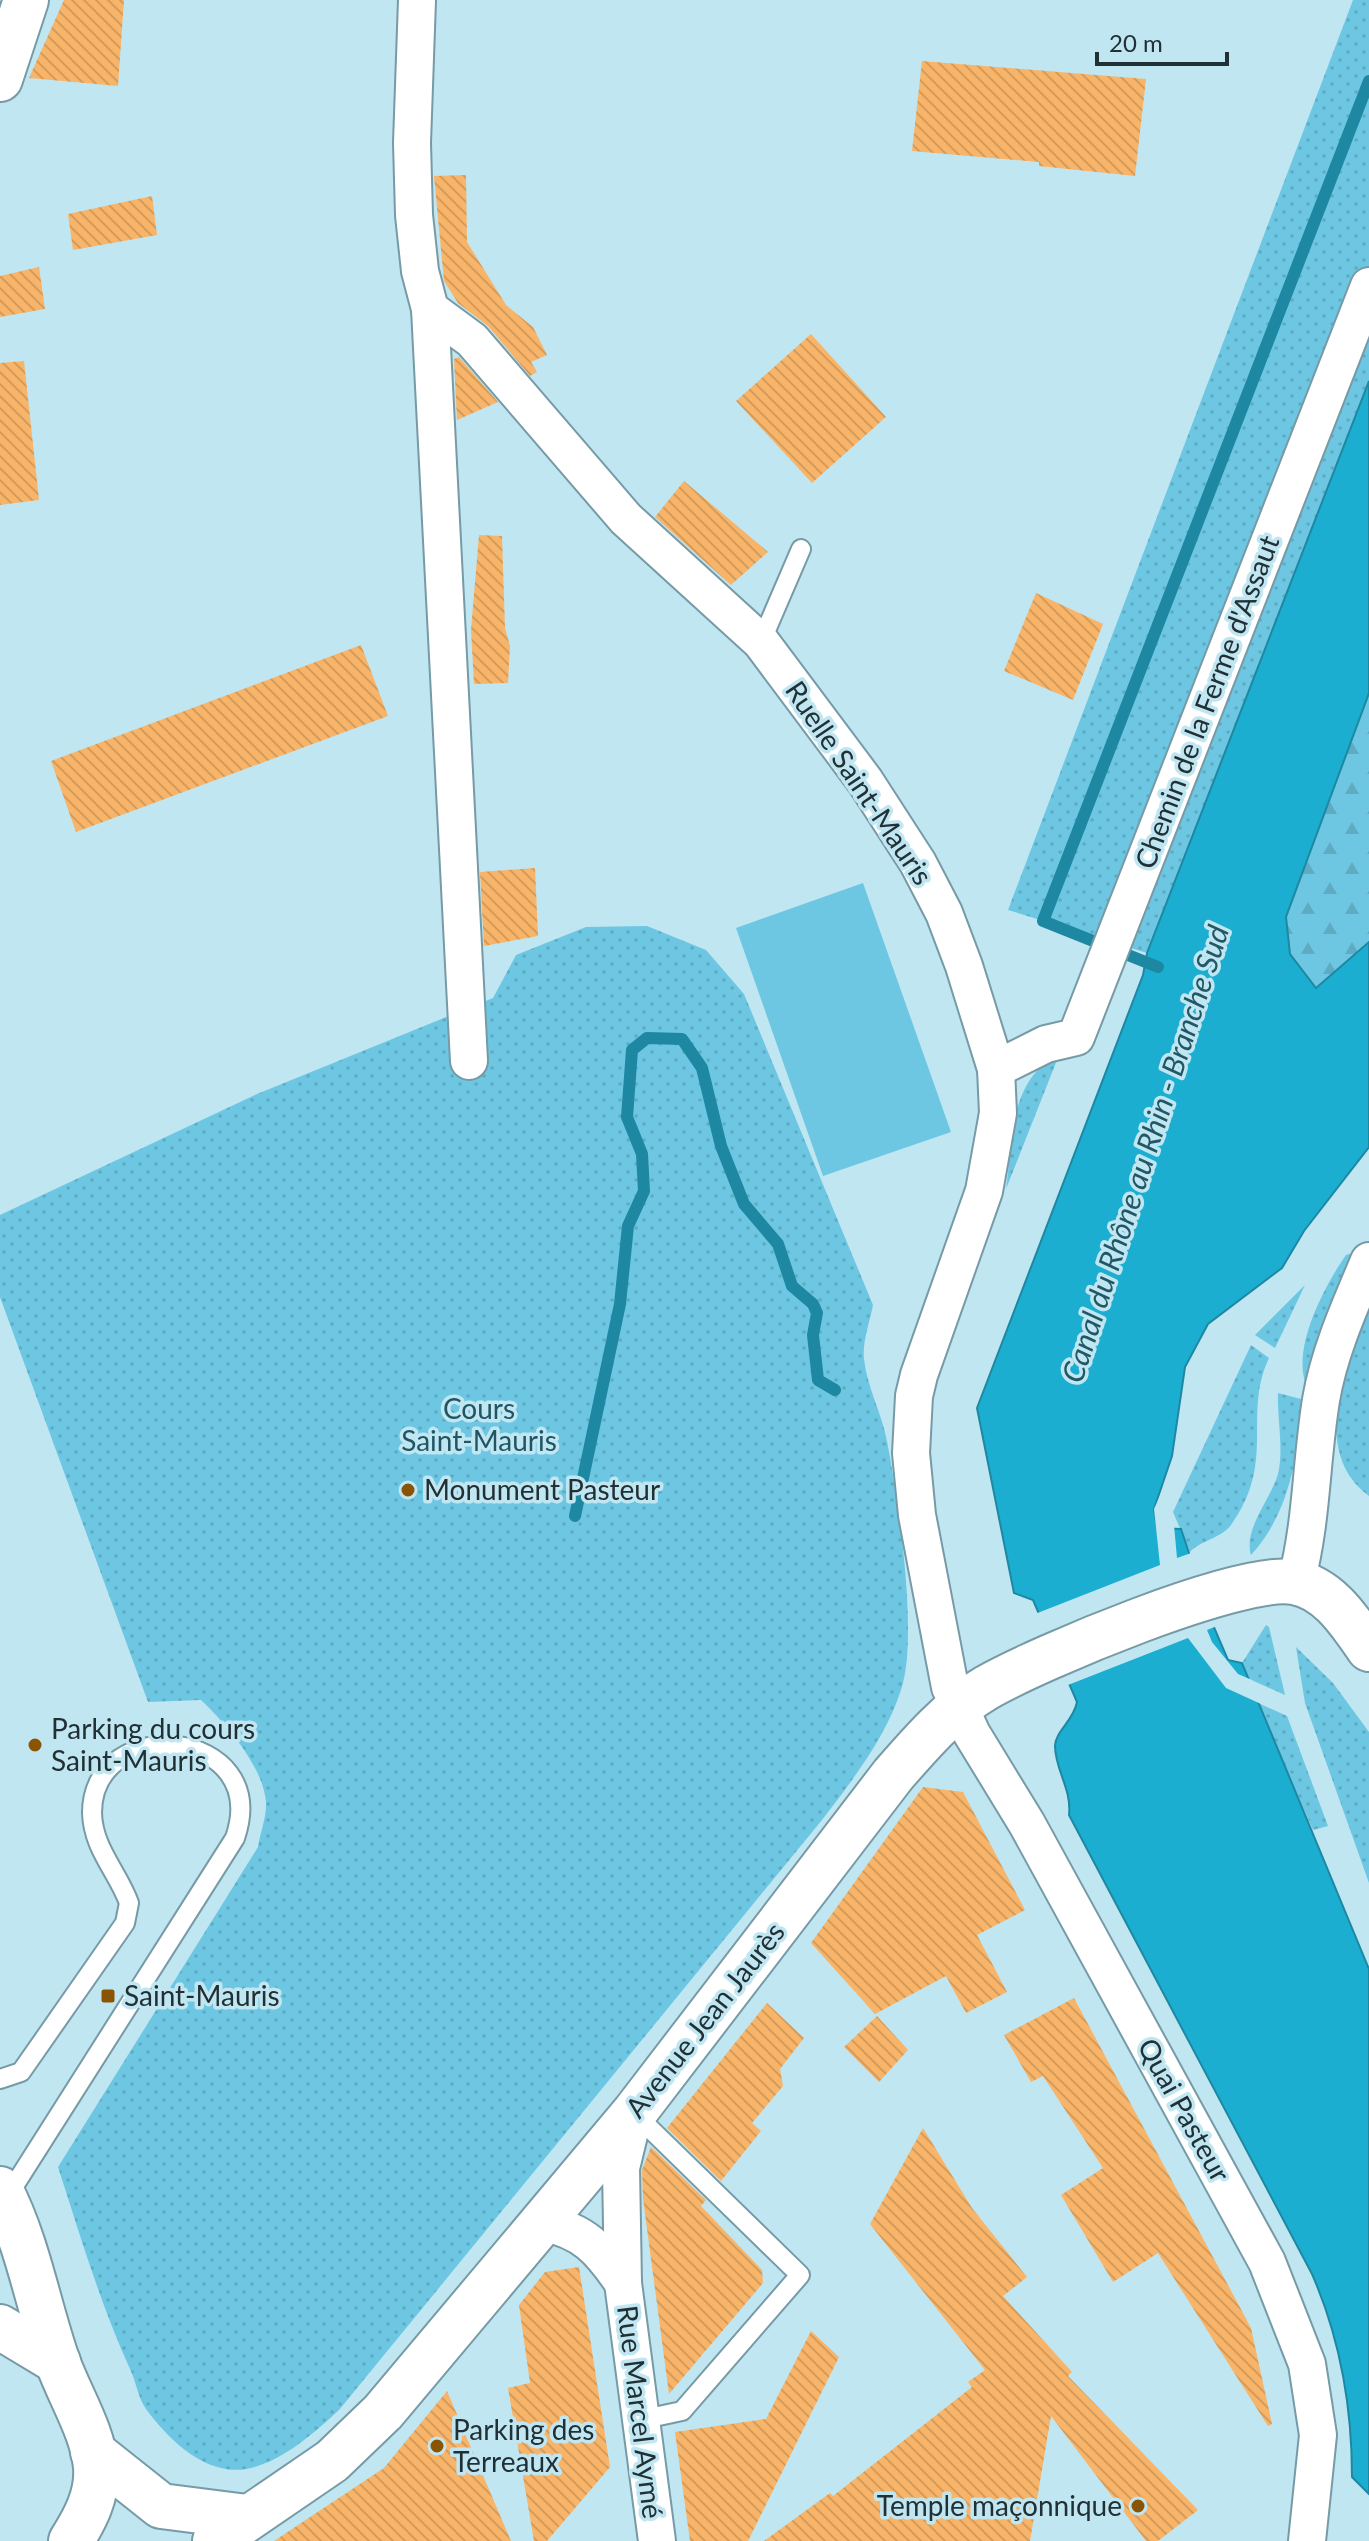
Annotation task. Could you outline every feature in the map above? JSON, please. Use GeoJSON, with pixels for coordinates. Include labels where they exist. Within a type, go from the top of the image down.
{"type":"FeatureCollection","features":[{"type":"Feature","properties":{"kind":"main road"},"geometry":{"type":"LineString","coordinates":[[0,79],[26,0]]}},
{"type":"Feature","properties":{"kind":"main road"},"geometry":{"type":"LineString","coordinates":[[1296,1582],[1323,1594],[1355,1616],[1369,1649]]}},
{"type":"Feature","properties":{"kind":"main road","name":"Avenue Jean Jaurès"},"geometry":{"type":"LineString","coordinates":[[93,2452],[161,2506],[231,2529],[304,2483],[361,2436],[544,2223],[634,2113],[893,1775],[959,1708],[984,1689],[1043,1660],[1211,1595],[1245,1584],[1296,1582]]}},
{"type":"Feature","properties":{"kind":"main road"},"geometry":{"type":"LineString","coordinates":[[2,2199],[58,2362],[93,2452],[96,2469],[92,2500],[85,2519],[71,2541]]}},
{"type":"Feature","properties":{"kind":"main road"},"geometry":{"type":"LineString","coordinates":[[0,2327],[58,2362]]}},
{"type":"Feature","properties":{"kind":"street"},"geometry":{"type":"LineString","coordinates":[[417,0],[412,143],[414,215],[420,271],[430,309],[469,1061]]}},
{"type":"Feature","properties":{"kind":"street","name":"Chemin de la Ferme d'Assaut"},"geometry":{"type":"LineString","coordinates":[[996,1069],[1046,1044],[1076,1037],[1369,286]]}},
{"type":"Feature","properties":{"kind":"street","name":"Ruelle Saint-Mauris"},"geometry":{"type":"LineString","coordinates":[[430,309],[472,340],[626,519],[761,642],[865,781],[918,863],[964,966],[996,1069],[998,1113],[987,1178],[914,1396],[911,1453],[917,1515],[950,1687],[959,1708]]}},
{"type":"Feature","properties":{"kind":"street"},"geometry":{"type":"LineString","coordinates":[[1296,1582],[1305,1547],[1321,1398],[1334,1346],[1369,1261]]}},
{"type":"Feature","properties":{"kind":"street","name":"Quai Pasteur"},"geometry":{"type":"LineString","coordinates":[[959,1708],[1027,1824],[1267,2262],[1307,2364],[1318,2435],[1307,2541]]}},
{"type":"Feature","properties":{"kind":"street","name":"Rue Marcel Aymé"},"geometry":{"type":"LineString","coordinates":[[634,2113],[621,2168],[623,2283],[657,2541]]}},
{"type":"Feature","properties":{"kind":"street","name":"Rue Marcel Aymé"},"geometry":{"type":"LineString","coordinates":[[544,2223],[571,2229],[598,2249],[623,2283]]}},
{"type":"Feature","properties":{"kind":"lane"},"geometry":{"type":"LineString","coordinates":[[761,642],[801,549]]}},
{"type":"Feature","properties":{"kind":"lane"},"geometry":{"type":"LineString","coordinates":[[0,2079],[21,2072],[125,1923],[129,1903],[97,1843],[92,1812],[98,1788],[114,1764],[140,1748],[165,1743],[197,1749],[219,1762],[240,1793],[242,1817],[235,1838],[2,2199]]}},
{"type":"Feature","properties":{"kind":"lane"},"geometry":{"type":"LineString","coordinates":[[634,2113],[800,2275],[682,2411],[640,2420]]}},
{"type":"Feature","properties":{"kind":"green space"},"geometry":{"type":"Polygon","coordinates":[[[1353,0],[1369,0],[1369,381],[1147,953],[1008,910],[1353,0]]]}},
{"type":"Feature","properties":{"kind":"green space"},"geometry":{"type":"Polygon","coordinates":[[[1369,693],[1369,942],[1316,988],[1289,954],[1286,917],[1369,693]]]}},
{"type":"Feature","properties":{"kind":"green space"},"geometry":{"type":"Polygon","coordinates":[[[863,883],[951,1132],[823,1176],[736,928],[863,883]]]}},
{"type":"Feature","properties":{"kind":"green space","name":"Cours Saint-Mauris"},"geometry":{"type":"Polygon","coordinates":[[[647,926],[706,950],[744,994],[873,1305],[864,1359],[887,1441],[905,1567],[908,1637],[901,1690],[877,1742],[822,1820],[339,2410],[308,2437],[272,2460],[246,2469],[216,2467],[176,2443],[143,2405],[100,2294],[58,2167],[258,1847],[266,1802],[251,1760],[232,1733],[201,1700],[148,1702],[0,1297],[0,1215],[257,1094],[493,998],[516,955],[586,927],[647,926]]]}},
{"type":"Feature","properties":{"kind":"green space"},"geometry":{"type":"Polygon","coordinates":[[[1059,1055],[1006,1189],[1016,1113],[1022,1095],[1043,1065],[1059,1055]]]}},
{"type":"Feature","properties":{"kind":"green space"},"geometry":{"type":"Polygon","coordinates":[[[1355,1252],[1336,1292],[1307,1387],[1303,1355],[1312,1318],[1346,1255],[1355,1252]]]}},
{"type":"Feature","properties":{"kind":"green space"},"geometry":{"type":"Polygon","coordinates":[[[1305,1285],[1275,1348],[1255,1335],[1305,1285]]]}},
{"type":"Feature","properties":{"kind":"green space"},"geometry":{"type":"Polygon","coordinates":[[[1369,1302],[1369,1496],[1350,1477],[1340,1454],[1336,1429],[1344,1376],[1369,1302]]]}},
{"type":"Feature","properties":{"kind":"green space"},"geometry":{"type":"Polygon","coordinates":[[[1251,1345],[1269,1358],[1258,1399],[1253,1480],[1245,1502],[1231,1525],[1190,1552],[1173,1512],[1251,1345]]]}},
{"type":"Feature","properties":{"kind":"green space"},"geometry":{"type":"Polygon","coordinates":[[[1278,1393],[1305,1400],[1298,1442],[1283,1502],[1275,1520],[1251,1555],[1254,1525],[1275,1484],[1280,1465],[1278,1393]]]}},
{"type":"Feature","properties":{"kind":"green space"},"geometry":{"type":"Polygon","coordinates":[[[1266,1625],[1285,1695],[1247,1678],[1242,1663],[1266,1625]]]}},
{"type":"Feature","properties":{"kind":"green space"},"geometry":{"type":"Polygon","coordinates":[[[1296,1647],[1333,1683],[1369,1732],[1369,1883],[1305,1703],[1296,1647]]]}},
{"type":"Feature","properties":{"kind":"green space"},"geometry":{"type":"Polygon","coordinates":[[[1256,1702],[1287,1716],[1328,1826],[1313,1830],[1256,1702]]]}},
{"type":"Feature","properties":{"kind":"water","name":"Canal du Rhône au Rhin - Branche Sud"},"geometry":{"type":"Polygon","coordinates":[[[1369,381],[1369,693],[1286,917],[1290,954],[1316,988],[1369,942],[1369,1147],[1304,1231],[1282,1268],[1208,1324],[1185,1367],[1172,1456],[1154,1509],[1157,1528],[1181,1529],[1213,1625],[1228,1660],[1242,1663],[1369,1969],[1369,2494],[1352,2477],[1350,2425],[1342,2373],[1330,2323],[1312,2274],[1069,1815],[1068,1797],[1055,1746],[1077,1702],[1033,1600],[1014,1593],[977,1408],[1143,975],[1147,953],[1369,381]]]}},
{"type":"Feature","properties":{"kind":"pier"},"geometry":{"type":"Polygon","coordinates":[[[1175,1462],[1158,1509],[1160,1524],[1174,1525],[1177,1558],[1194,1552],[1217,1626],[1207,1630],[1212,1642],[1238,1674],[1252,1680],[1261,1704],[1226,1688],[1188,1638],[1068,1685],[1035,1614],[1160,1565],[1154,1509],[1175,1462]]]}},
{"type":"Feature","properties":{"kind":"building"},"geometry":{"type":"Polygon","coordinates":[[[64,0],[124,0],[118,86],[29,78],[64,0]]]}},
{"type":"Feature","properties":{"kind":"building"},"geometry":{"type":"Polygon","coordinates":[[[922,61],[1146,79],[1135,176],[1039,166],[1039,162],[912,151],[922,61]]]}},
{"type":"Feature","properties":{"kind":"building"},"geometry":{"type":"Polygon","coordinates":[[[466,175],[467,242],[506,305],[533,327],[547,355],[531,362],[537,372],[530,376],[488,326],[458,303],[444,281],[434,176],[466,175]]]}},
{"type":"Feature","properties":{"kind":"building"},"geometry":{"type":"Polygon","coordinates":[[[152,196],[157,235],[73,250],[68,214],[152,196]]]}},
{"type":"Feature","properties":{"kind":"building"},"geometry":{"type":"Polygon","coordinates":[[[39,267],[45,309],[0,317],[0,276],[39,267]]]}},
{"type":"Feature","properties":{"kind":"building"},"geometry":{"type":"Polygon","coordinates":[[[811,334],[886,417],[812,483],[736,401],[811,334]]]}},
{"type":"Feature","properties":{"kind":"building"},"geometry":{"type":"Polygon","coordinates":[[[459,357],[498,402],[457,420],[454,359],[459,357]]]}},
{"type":"Feature","properties":{"kind":"building"},"geometry":{"type":"Polygon","coordinates":[[[24,361],[39,500],[0,505],[0,363],[24,361]]]}},
{"type":"Feature","properties":{"kind":"building"},"geometry":{"type":"Polygon","coordinates":[[[684,481],[768,552],[731,585],[655,517],[684,481]]]}},
{"type":"Feature","properties":{"kind":"building"},"geometry":{"type":"Polygon","coordinates":[[[479,535],[502,536],[505,628],[510,646],[508,683],[474,684],[471,630],[479,535]]]}},
{"type":"Feature","properties":{"kind":"building"},"geometry":{"type":"Polygon","coordinates":[[[1036,593],[1103,624],[1073,700],[1004,671],[1036,593]]]}},
{"type":"Feature","properties":{"kind":"building"},"geometry":{"type":"Polygon","coordinates":[[[361,645],[388,716],[76,832],[51,761],[361,645]]]}},
{"type":"Feature","properties":{"kind":"building"},"geometry":{"type":"Polygon","coordinates":[[[535,868],[538,936],[484,946],[480,872],[535,868]]]}},
{"type":"Feature","properties":{"kind":"building"},"geometry":{"type":"Polygon","coordinates":[[[923,1787],[963,1792],[1025,1910],[977,1935],[1007,1992],[966,2013],[946,1976],[875,2014],[811,1943],[923,1787]]]}},
{"type":"Feature","properties":{"kind":"building"},"geometry":{"type":"Polygon","coordinates":[[[1074,1998],[1251,2328],[1272,2424],[1268,2426],[1158,2253],[1113,2282],[1061,2195],[1103,2168],[1043,2076],[1031,2082],[1004,2035],[1074,1998]]]}},
{"type":"Feature","properties":{"kind":"building"},"geometry":{"type":"Polygon","coordinates":[[[767,2003],[804,2038],[780,2069],[783,2086],[752,2123],[761,2131],[721,2181],[667,2128],[767,2003]]]}},
{"type":"Feature","properties":{"kind":"building"},"geometry":{"type":"Polygon","coordinates":[[[877,2016],[908,2050],[879,2082],[844,2047],[877,2016]]]}},
{"type":"Feature","properties":{"kind":"building"},"geometry":{"type":"Polygon","coordinates":[[[923,2128],[972,2208],[1027,2277],[1003,2296],[1072,2372],[1068,2376],[1198,2510],[1158,2541],[1146,2541],[1051,2416],[1030,2541],[764,2541],[830,2493],[833,2496],[972,2387],[968,2382],[985,2370],[870,2224],[923,2128]]]}},
{"type":"Feature","properties":{"kind":"building"},"geometry":{"type":"Polygon","coordinates":[[[651,2147],[706,2200],[701,2206],[762,2270],[763,2283],[669,2394],[643,2199],[642,2170],[651,2147]]]}},
{"type":"Feature","properties":{"kind":"building"},"geometry":{"type":"Polygon","coordinates":[[[579,2267],[610,2467],[547,2541],[534,2541],[508,2388],[530,2383],[519,2305],[545,2272],[579,2267]]]}},
{"type":"Feature","properties":{"kind":"building"},"geometry":{"type":"Polygon","coordinates":[[[811,2331],[839,2357],[748,2541],[690,2541],[675,2432],[766,2419],[811,2331]]]}},
{"type":"Feature","properties":{"kind":"building","name":"Parking des Terreaux"},"geometry":{"type":"Polygon","coordinates":[[[447,2391],[511,2541],[274,2541],[384,2468],[447,2391]]]}},
{"type":"Feature","properties":{"kind":"waterway"},"geometry":{"type":"LineString","coordinates":[[1158,967],[1043,921],[1369,81]]}},
{"type":"Feature","properties":{"kind":"waterway"},"geometry":{"type":"LineString","coordinates":[[575,1516],[620,1304],[628,1226],[644,1191],[642,1154],[627,1117],[632,1050],[647,1038],[682,1039],[702,1068],[721,1146],[744,1204],[778,1244],[792,1286],[813,1304],[817,1313],[813,1335],[818,1380],[835,1390]]}},
{"type":"Feature","properties":{"kind":"place","name":"Monument Pasteur"},"geometry":{"type":"Point","coordinates":[408,1490]}},
{"type":"Feature","properties":{"kind":"place","name":"Parking du cours Saint-Mauris"},"geometry":{"type":"Point","coordinates":[35,1745]}},
{"type":"Feature","properties":{"kind":"place","name":"Saint-Mauris"},"geometry":{"type":"Point","coordinates":[108,1996]}},
{"type":"Feature","properties":{"kind":"place","name":"Parking des Terreaux"},"geometry":{"type":"Point","coordinates":[437,2446]}},
{"type":"Feature","properties":{"kind":"place","name":"Temple maçonnique"},"geometry":{"type":"Point","coordinates":[1138,2506]}}]}
